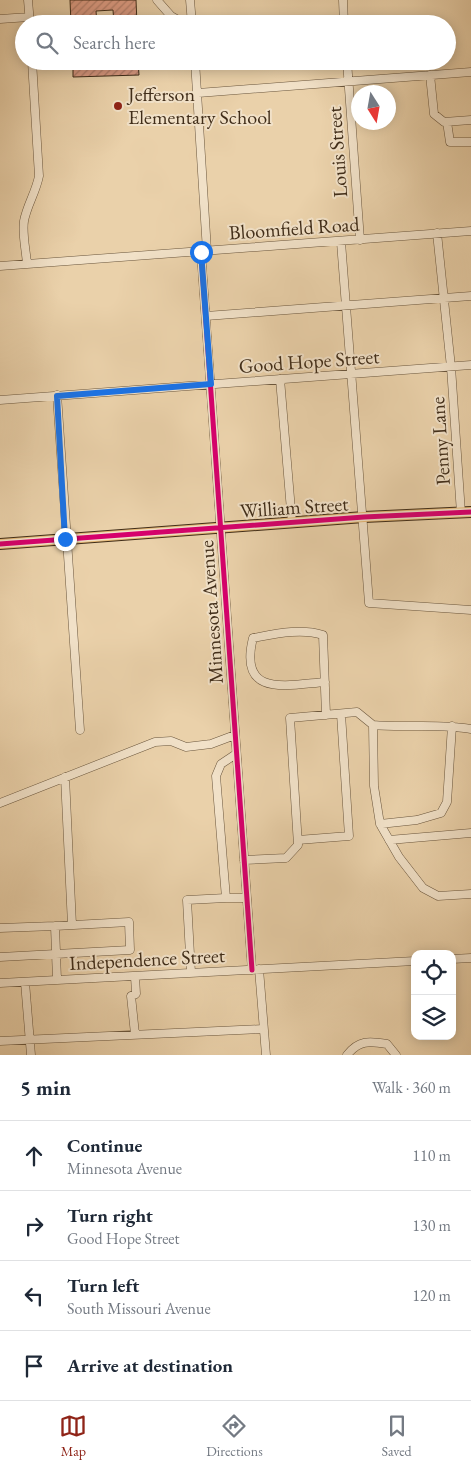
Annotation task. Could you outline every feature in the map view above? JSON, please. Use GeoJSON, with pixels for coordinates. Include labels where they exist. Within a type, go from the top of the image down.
{"type":"FeatureCollection","features":[{"type":"Feature","properties":{"kind":"main road","name":"William Street"},"geometry":{"type":"LineString","coordinates":[[0,544],[364,517],[466,512]]}},
{"type":"Feature","properties":{"kind":"street"},"geometry":{"type":"LineString","coordinates":[[28,0],[29,15]]}},
{"type":"Feature","properties":{"kind":"street"},"geometry":{"type":"LineString","coordinates":[[157,0],[170,15]]}},
{"type":"Feature","properties":{"kind":"street"},"geometry":{"type":"LineString","coordinates":[[190,0],[191,15]]}},
{"type":"Feature","properties":{"kind":"street"},"geometry":{"type":"LineString","coordinates":[[343,0],[344,15]]}},
{"type":"Feature","properties":{"kind":"street"},"geometry":{"type":"LineString","coordinates":[[0,19],[15,20]]}},
{"type":"Feature","properties":{"kind":"street"},"geometry":{"type":"LineString","coordinates":[[27,264],[24,222],[28,208],[37,191],[39,176],[33,70]]}},
{"type":"Feature","properties":{"kind":"street","name":"Minnesota Avenue"},"geometry":{"type":"LineString","coordinates":[[196,70],[206,316],[236,754],[247,898],[266,1055]]}},
{"type":"Feature","properties":{"kind":"street","name":"Louis Street"},"geometry":{"type":"LineString","coordinates":[[347,70],[360,240]]}},
{"type":"Feature","properties":{"kind":"street"},"geometry":{"type":"LineString","coordinates":[[198,93],[471,72]]}},
{"type":"Feature","properties":{"kind":"street"},"geometry":{"type":"LineString","coordinates":[[430,75],[434,114],[447,122],[471,120]]}},
{"type":"Feature","properties":{"kind":"street"},"geometry":{"type":"LineString","coordinates":[[447,122],[450,142],[471,142]]}},
{"type":"Feature","properties":{"kind":"street","name":"Bloomfield Road"},"geometry":{"type":"LineString","coordinates":[[0,266],[471,231]]}},
{"type":"Feature","properties":{"kind":"street","name":"Penny Lane"},"geometry":{"type":"LineString","coordinates":[[438,234],[466,512]]}},
{"type":"Feature","properties":{"kind":"street"},"geometry":{"type":"LineString","coordinates":[[341,242],[364,517],[369,603],[471,610]]}},
{"type":"Feature","properties":{"kind":"street"},"geometry":{"type":"LineString","coordinates":[[206,316],[471,296]]}},
{"type":"Feature","properties":{"kind":"street","name":"Good Hope Street"},"geometry":{"type":"LineString","coordinates":[[0,400],[471,365]]}},
{"type":"Feature","properties":{"kind":"street"},"geometry":{"type":"LineString","coordinates":[[280,379],[292,522]]}},
{"type":"Feature","properties":{"kind":"street"},"geometry":{"type":"LineString","coordinates":[[57,396],[65,539],[80,730]]}},
{"type":"Feature","properties":{"kind":"street"},"geometry":{"type":"LineString","coordinates":[[325,682],[275,686],[262,683],[252,672],[250,649],[253,638],[288,633],[313,632],[323,635],[325,682],[326,715]]}},
{"type":"Feature","properties":{"kind":"street"},"geometry":{"type":"LineString","coordinates":[[244,860],[286,858],[298,845],[290,718],[357,712],[373,725],[400,727],[452,726],[471,729]]}},
{"type":"Feature","properties":{"kind":"street"},"geometry":{"type":"LineString","coordinates":[[298,840],[349,836],[341,714]]}},
{"type":"Feature","properties":{"kind":"street"},"geometry":{"type":"LineString","coordinates":[[373,725],[374,786],[380,824],[399,856],[423,888],[438,896],[471,894]]}},
{"type":"Feature","properties":{"kind":"street"},"geometry":{"type":"LineString","coordinates":[[380,824],[417,820],[441,813],[447,802],[452,726]]}},
{"type":"Feature","properties":{"kind":"street"},"geometry":{"type":"LineString","coordinates":[[0,803],[155,742],[171,741],[186,747],[211,744],[235,735]]}},
{"type":"Feature","properties":{"kind":"street"},"geometry":{"type":"LineString","coordinates":[[226,898],[216,776],[221,764],[236,754]]}},
{"type":"Feature","properties":{"kind":"street"},"geometry":{"type":"LineString","coordinates":[[65,778],[72,925]]}},
{"type":"Feature","properties":{"kind":"street"},"geometry":{"type":"LineString","coordinates":[[390,840],[471,832]]}},
{"type":"Feature","properties":{"kind":"street"},"geometry":{"type":"LineString","coordinates":[[191,973],[187,900],[247,898]]}},
{"type":"Feature","properties":{"kind":"street"},"geometry":{"type":"LineString","coordinates":[[0,928],[129,922],[130,950],[0,957]]}},
{"type":"Feature","properties":{"kind":"street"},"geometry":{"type":"LineString","coordinates":[[55,926],[57,980]]}},
{"type":"Feature","properties":{"kind":"street"},"geometry":{"type":"LineString","coordinates":[[456,959],[471,958]]}},
{"type":"Feature","properties":{"kind":"street","name":"Independence Street"},"geometry":{"type":"LineString","coordinates":[[0,983],[411,961]]}},
{"type":"Feature","properties":{"kind":"street"},"geometry":{"type":"LineString","coordinates":[[135,976],[136,994],[132,996],[135,1034]]}},
{"type":"Feature","properties":{"kind":"street"},"geometry":{"type":"LineString","coordinates":[[25,982],[31,1055]]}},
{"type":"Feature","properties":{"kind":"street"},"geometry":{"type":"LineString","coordinates":[[0,1041],[264,1029]]}},
{"type":"Feature","properties":{"kind":"street"},"geometry":{"type":"LineString","coordinates":[[347,1055],[355,1045],[372,1041],[387,1044],[396,1055]]}},
{"type":"Feature","properties":{"kind":"building","name":"Jefferson Elementary School"},"geometry":{"type":"Polygon","coordinates":[[[70,0],[136,0],[137,15],[113,15],[113,10],[96,11],[96,15],[71,15],[70,0]]]}},
{"type":"Feature","properties":{"kind":"building"},"geometry":{"type":"Polygon","coordinates":[[[73,70],[139,70],[139,75],[73,77],[73,70]]]}},
{"type":"Feature","properties":{"kind":"cycle path"},"geometry":{"type":"LineString","coordinates":[[201,252],[252,970]]}},
{"type":"Feature","properties":{"kind":"cycle path"},"geometry":{"type":"LineString","coordinates":[[0,544],[364,517],[471,512]]}},
{"type":"Feature","properties":{"kind":"place","name":"Jefferson Elementary School"},"geometry":{"type":"Point","coordinates":[118,106]}},
{"type":"Feature","properties":{"kind":"route"},"geometry":{"type":"LineString","coordinates":[[65,539],[57,396],[211,384],[201,252]]}}]}
